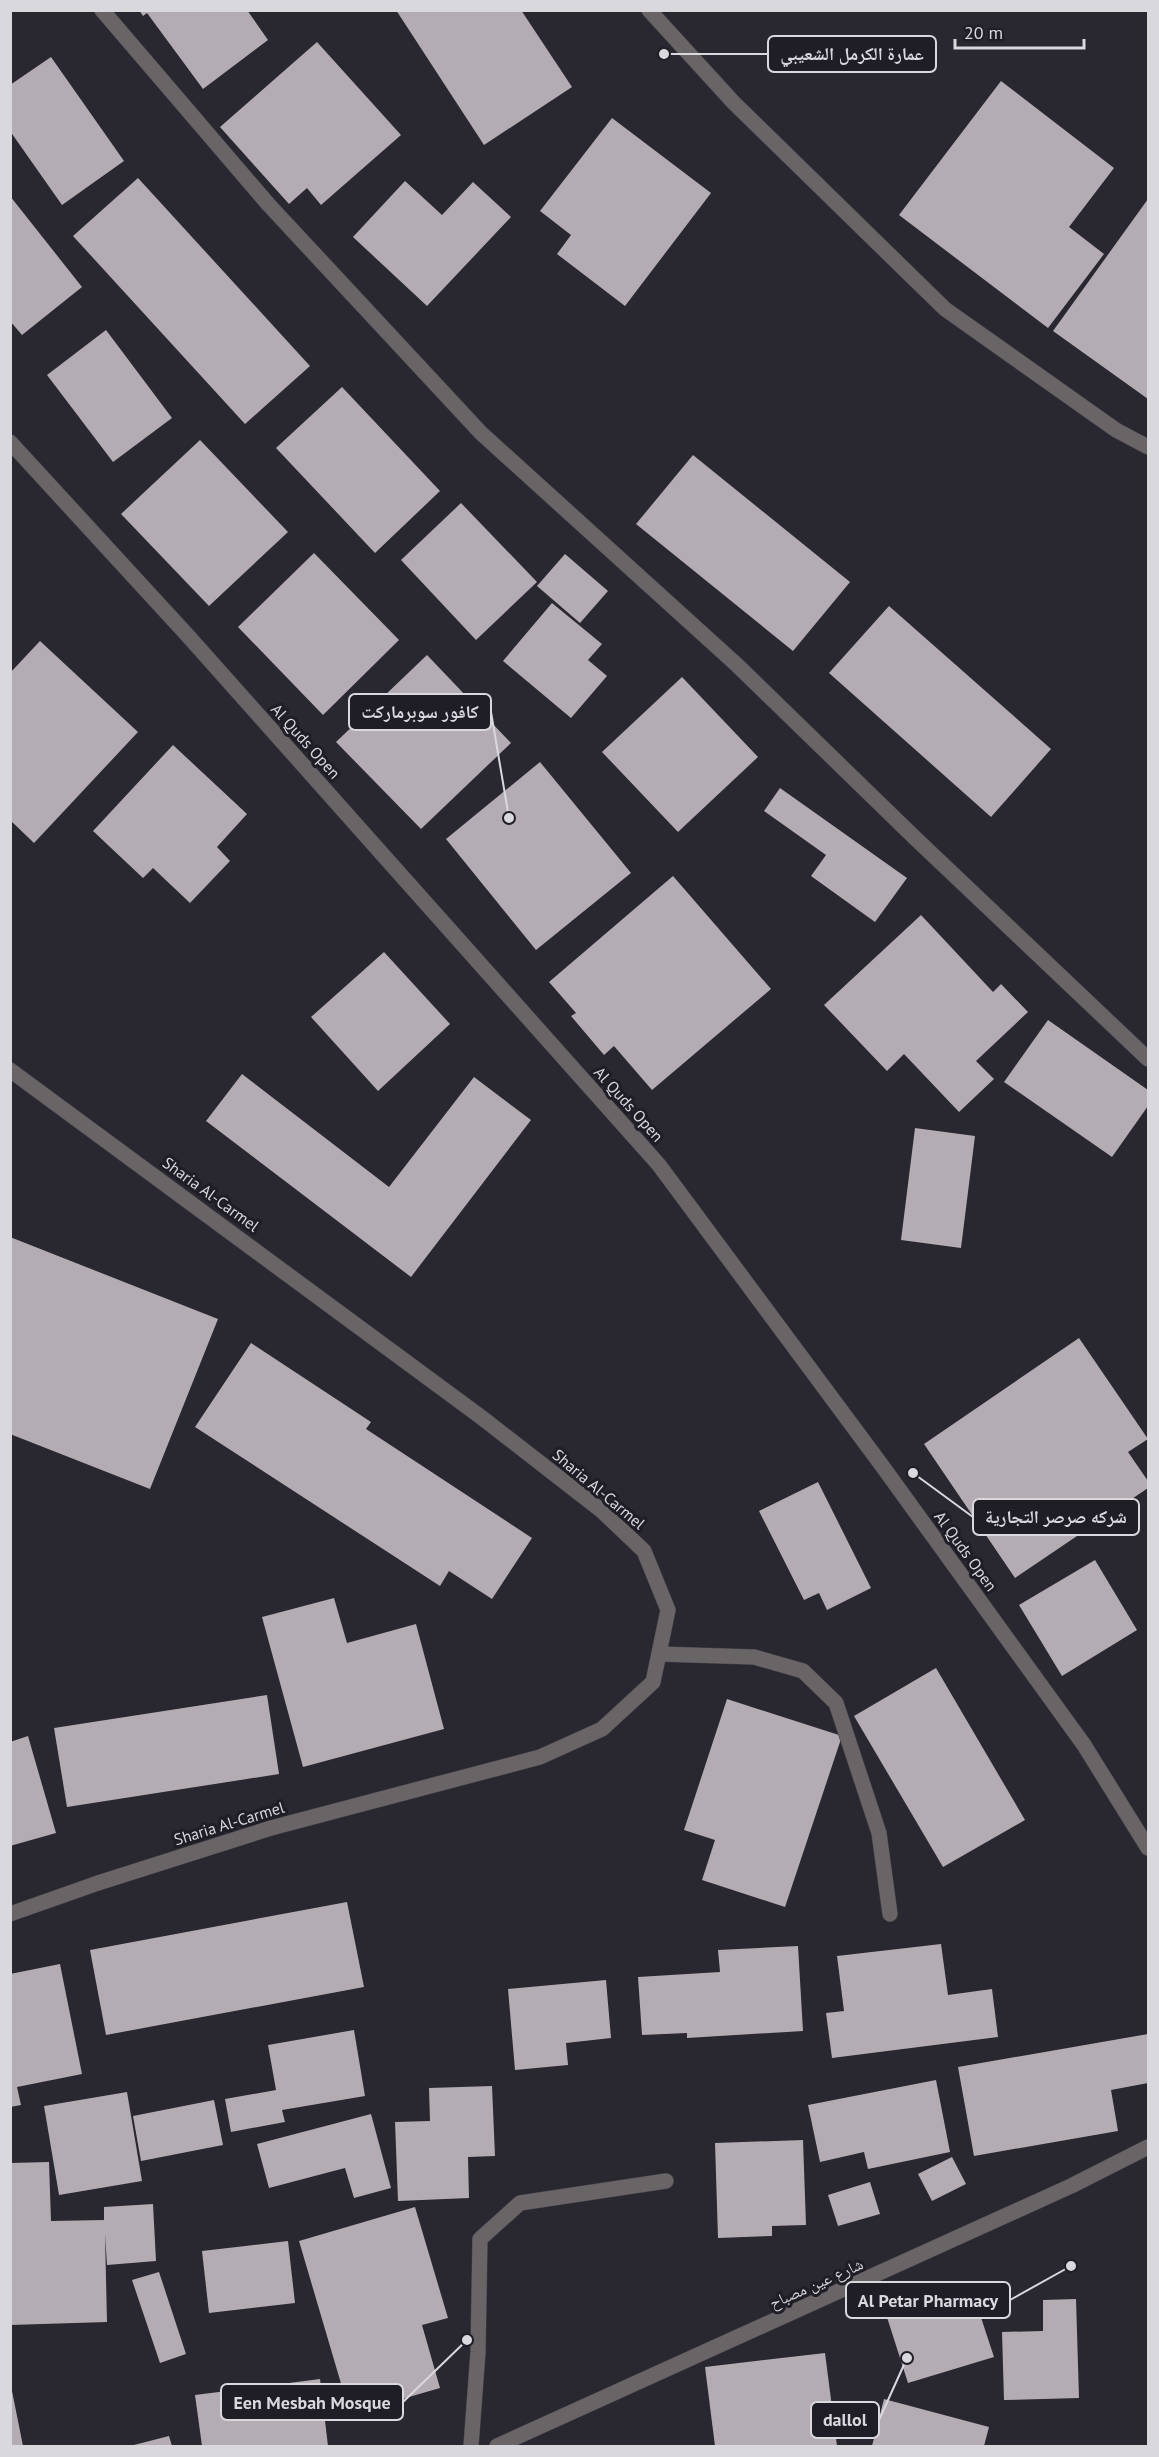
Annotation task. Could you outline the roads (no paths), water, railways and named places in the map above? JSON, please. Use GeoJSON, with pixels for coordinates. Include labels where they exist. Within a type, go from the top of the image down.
{"type":"FeatureCollection","features":[{"type":"Feature","properties":{"kind":"street"},"geometry":{"type":"LineString","coordinates":[[102,10],[268,204],[481,433],[737,665],[915,838],[1149,1059]]}},
{"type":"Feature","properties":{"kind":"street"},"geometry":{"type":"LineString","coordinates":[[649,10],[734,103],[945,309],[1116,430],[1149,447]]}},
{"type":"Feature","properties":{"kind":"street","name":"Al Quds Open"},"geometry":{"type":"LineString","coordinates":[[10,442],[189,637],[659,1165],[876,1458],[1084,1745],[1149,1848]]}},
{"type":"Feature","properties":{"kind":"street","name":"Sharia Al-Carmel"},"geometry":{"type":"LineString","coordinates":[[10,1070],[482,1417],[602,1511],[644,1551],[668,1610],[653,1682],[602,1729],[540,1757],[271,1828],[98,1883],[10,1914]]}},
{"type":"Feature","properties":{"kind":"street"},"geometry":{"type":"LineString","coordinates":[[659,1654],[754,1657],[803,1671],[836,1703],[879,1833],[890,1914]]}},
{"type":"Feature","properties":{"kind":"street","name":"شارع عين مصباح"},"geometry":{"type":"LineString","coordinates":[[497,2446],[1148,2152]]}},
{"type":"Feature","properties":{"kind":"street"},"geometry":{"type":"LineString","coordinates":[[471,2446],[478,2352],[480,2239],[520,2203],[666,2181]]}},
{"type":"Feature","properties":{"kind":"place","name":"عمارة الكرمل الشعيبي"},"geometry":{"type":"Point","coordinates":[664,54]}},
{"type":"Feature","properties":{"kind":"place","name":"كافور سوبرماركت"},"geometry":{"type":"Point","coordinates":[509,818]}},
{"type":"Feature","properties":{"kind":"place","name":"شركه صرصر التجارية"},"geometry":{"type":"Point","coordinates":[913,1473]}},
{"type":"Feature","properties":{"kind":"place","name":"Al Petar Pharmacy"},"geometry":{"type":"Point","coordinates":[1071,2266]}},
{"type":"Feature","properties":{"kind":"place","name":"Een Mesbah Mosque"},"geometry":{"type":"Point","coordinates":[467,2340]}},
{"type":"Feature","properties":{"kind":"place","name":"dallol"},"geometry":{"type":"Point","coordinates":[907,2358]}}]}
